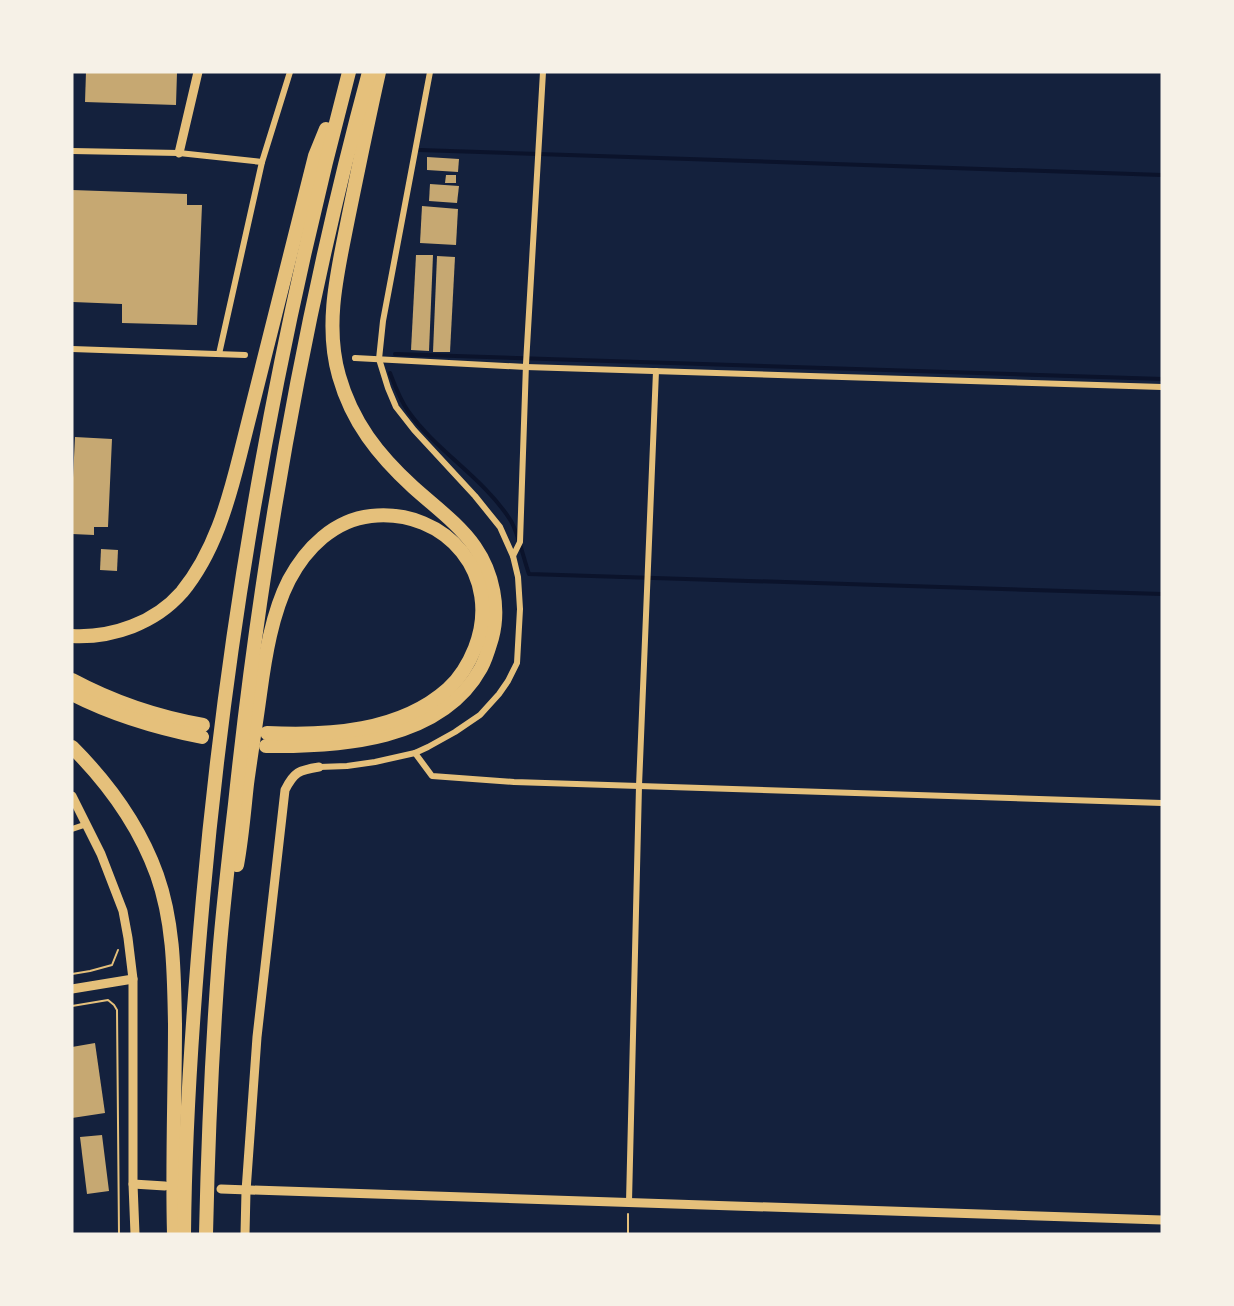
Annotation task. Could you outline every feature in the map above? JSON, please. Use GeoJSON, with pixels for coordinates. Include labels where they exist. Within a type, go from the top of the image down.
{"type":"FeatureCollection","features":[{"type":"Feature","properties":{"kind":"highway"},"geometry":{"type":"LineString","coordinates":[[72,636],[86,637],[106,634],[146,621],[181,593],[204,560],[215,536],[233,483],[315,156],[349,72]]}},
{"type":"Feature","properties":{"kind":"highway"},"geometry":{"type":"LineString","coordinates":[[184,1234],[187,1127],[198,956],[229,660],[253,506],[280,361],[326,158],[349,72]]}},
{"type":"Feature","properties":{"kind":"highway"},"geometry":{"type":"LineString","coordinates":[[206,1234],[219,955],[260,598],[300,367],[345,160],[369,72]]}},
{"type":"Feature","properties":{"kind":"highway"},"geometry":{"type":"LineString","coordinates":[[219,955],[239,854],[265,660],[273,624],[288,582],[309,549],[323,536],[351,520],[365,516],[383,514],[424,522],[443,533],[459,548],[471,565],[482,598],[479,636],[472,656],[462,673],[449,688],[412,713],[373,725],[266,739],[300,746],[364,740],[426,720],[459,696],[472,682],[482,667],[494,630],[496,612],[494,593],[483,560],[475,546],[440,510],[413,487],[370,441],[358,423],[345,395],[336,364],[332,335],[338,272],[379,72]]}},
{"type":"Feature","properties":{"kind":"highway"},"geometry":{"type":"LineString","coordinates":[[72,680],[120,702],[183,721],[202,731],[153,726],[118,715],[72,694]]}},
{"type":"Feature","properties":{"kind":"highway"},"geometry":{"type":"LineString","coordinates":[[72,747],[101,777],[131,820],[146,848],[165,903],[174,960],[174,1234]]}},
{"type":"Feature","properties":{"kind":"street"},"geometry":{"type":"LineString","coordinates":[[179,153],[198,72]]}},
{"type":"Feature","properties":{"kind":"street"},"geometry":{"type":"LineString","coordinates":[[219,354],[262,162],[290,72]]}},
{"type":"Feature","properties":{"kind":"street"},"geometry":{"type":"LineString","coordinates":[[245,1234],[257,1037],[285,790],[291,778],[299,772],[319,767],[375,762],[415,753],[455,732],[480,715],[499,694],[518,663],[520,609],[515,553],[500,527],[475,496],[414,430],[396,407],[379,359],[383,321],[430,72]]}},
{"type":"Feature","properties":{"kind":"street"},"geometry":{"type":"LineString","coordinates":[[515,553],[520,542],[526,353],[543,72]]}},
{"type":"Feature","properties":{"kind":"street"},"geometry":{"type":"LineString","coordinates":[[72,151],[179,153],[262,162]]}},
{"type":"Feature","properties":{"kind":"street"},"geometry":{"type":"LineString","coordinates":[[72,349],[245,355]]}},
{"type":"Feature","properties":{"kind":"street"},"geometry":{"type":"LineString","coordinates":[[355,358],[656,371],[1162,387]]}},
{"type":"Feature","properties":{"kind":"street"},"geometry":{"type":"LineString","coordinates":[[629,1202],[639,786],[656,371]]}},
{"type":"Feature","properties":{"kind":"street"},"geometry":{"type":"LineString","coordinates":[[415,753],[432,776],[514,782],[1162,803]]}},
{"type":"Feature","properties":{"kind":"street"},"geometry":{"type":"LineString","coordinates":[[72,796],[101,854],[123,911],[128,938],[133,979],[135,1234]]}},
{"type":"Feature","properties":{"kind":"street"},"geometry":{"type":"LineString","coordinates":[[72,829],[87,824]]}},
{"type":"Feature","properties":{"kind":"street"},"geometry":{"type":"LineString","coordinates":[[72,988],[133,979]]}},
{"type":"Feature","properties":{"kind":"street"},"geometry":{"type":"LineString","coordinates":[[133,1184],[165,1186]]}},
{"type":"Feature","properties":{"kind":"street"},"geometry":{"type":"LineString","coordinates":[[221,1189],[1162,1220]]}},
{"type":"Feature","properties":{"kind":"path"},"geometry":{"type":"LineString","coordinates":[[72,974],[112,965],[120,946],[128,938]]}},
{"type":"Feature","properties":{"kind":"path"},"geometry":{"type":"LineString","coordinates":[[72,1005],[108,1000],[117,1010],[119,1234]]}},
{"type":"Feature","properties":{"kind":"path"},"geometry":{"type":"LineString","coordinates":[[628,1234],[629,1202]]}},
{"type":"Feature","properties":{"kind":"building"},"geometry":{"type":"Polygon","coordinates":[[[86,72],[177,72],[176,105],[85,102],[86,72]]]}},
{"type":"Feature","properties":{"kind":"building"},"geometry":{"type":"Polygon","coordinates":[[[427,157],[459,159],[458,172],[427,170],[427,157]]]}},
{"type":"Feature","properties":{"kind":"building"},"geometry":{"type":"Polygon","coordinates":[[[446,175],[456,175],[456,183],[445,183],[446,175]]]}},
{"type":"Feature","properties":{"kind":"building"},"geometry":{"type":"Polygon","coordinates":[[[430,184],[459,186],[457,203],[429,201],[430,184]]]}},
{"type":"Feature","properties":{"kind":"building"},"geometry":{"type":"Polygon","coordinates":[[[72,190],[187,194],[187,205],[202,205],[197,325],[122,323],[122,304],[73,302],[72,190]]]}},
{"type":"Feature","properties":{"kind":"building"},"geometry":{"type":"Polygon","coordinates":[[[422,206],[458,209],[456,245],[420,243],[422,206]]]}},
{"type":"Feature","properties":{"kind":"building"},"geometry":{"type":"Polygon","coordinates":[[[416,255],[433,255],[429,351],[411,350],[416,255]]]}},
{"type":"Feature","properties":{"kind":"building"},"geometry":{"type":"Polygon","coordinates":[[[437,256],[455,257],[450,352],[433,352],[437,256]]]}},
{"type":"Feature","properties":{"kind":"building"},"geometry":{"type":"Polygon","coordinates":[[[75,437],[112,439],[108,527],[94,527],[94,535],[72,534],[75,437]]]}},
{"type":"Feature","properties":{"kind":"building"},"geometry":{"type":"Polygon","coordinates":[[[101,549],[118,550],[117,571],[100,570],[101,549]]]}},
{"type":"Feature","properties":{"kind":"building"},"geometry":{"type":"Polygon","coordinates":[[[95,1043],[105,1113],[72,1118],[72,1047],[95,1043]]]}},
{"type":"Feature","properties":{"kind":"building"},"geometry":{"type":"Polygon","coordinates":[[[102,1135],[109,1191],[87,1194],[80,1137],[102,1135]]]}},
{"type":"Feature","properties":{"kind":"waterway"},"geometry":{"type":"LineString","coordinates":[[420,150],[1162,175]]}},
{"type":"Feature","properties":{"kind":"waterway"},"geometry":{"type":"LineString","coordinates":[[395,354],[1162,379]]}},
{"type":"Feature","properties":{"kind":"waterway"},"geometry":{"type":"LineString","coordinates":[[390,373],[408,411],[420,426],[488,491],[511,521],[529,574],[1162,594]]}}]}
